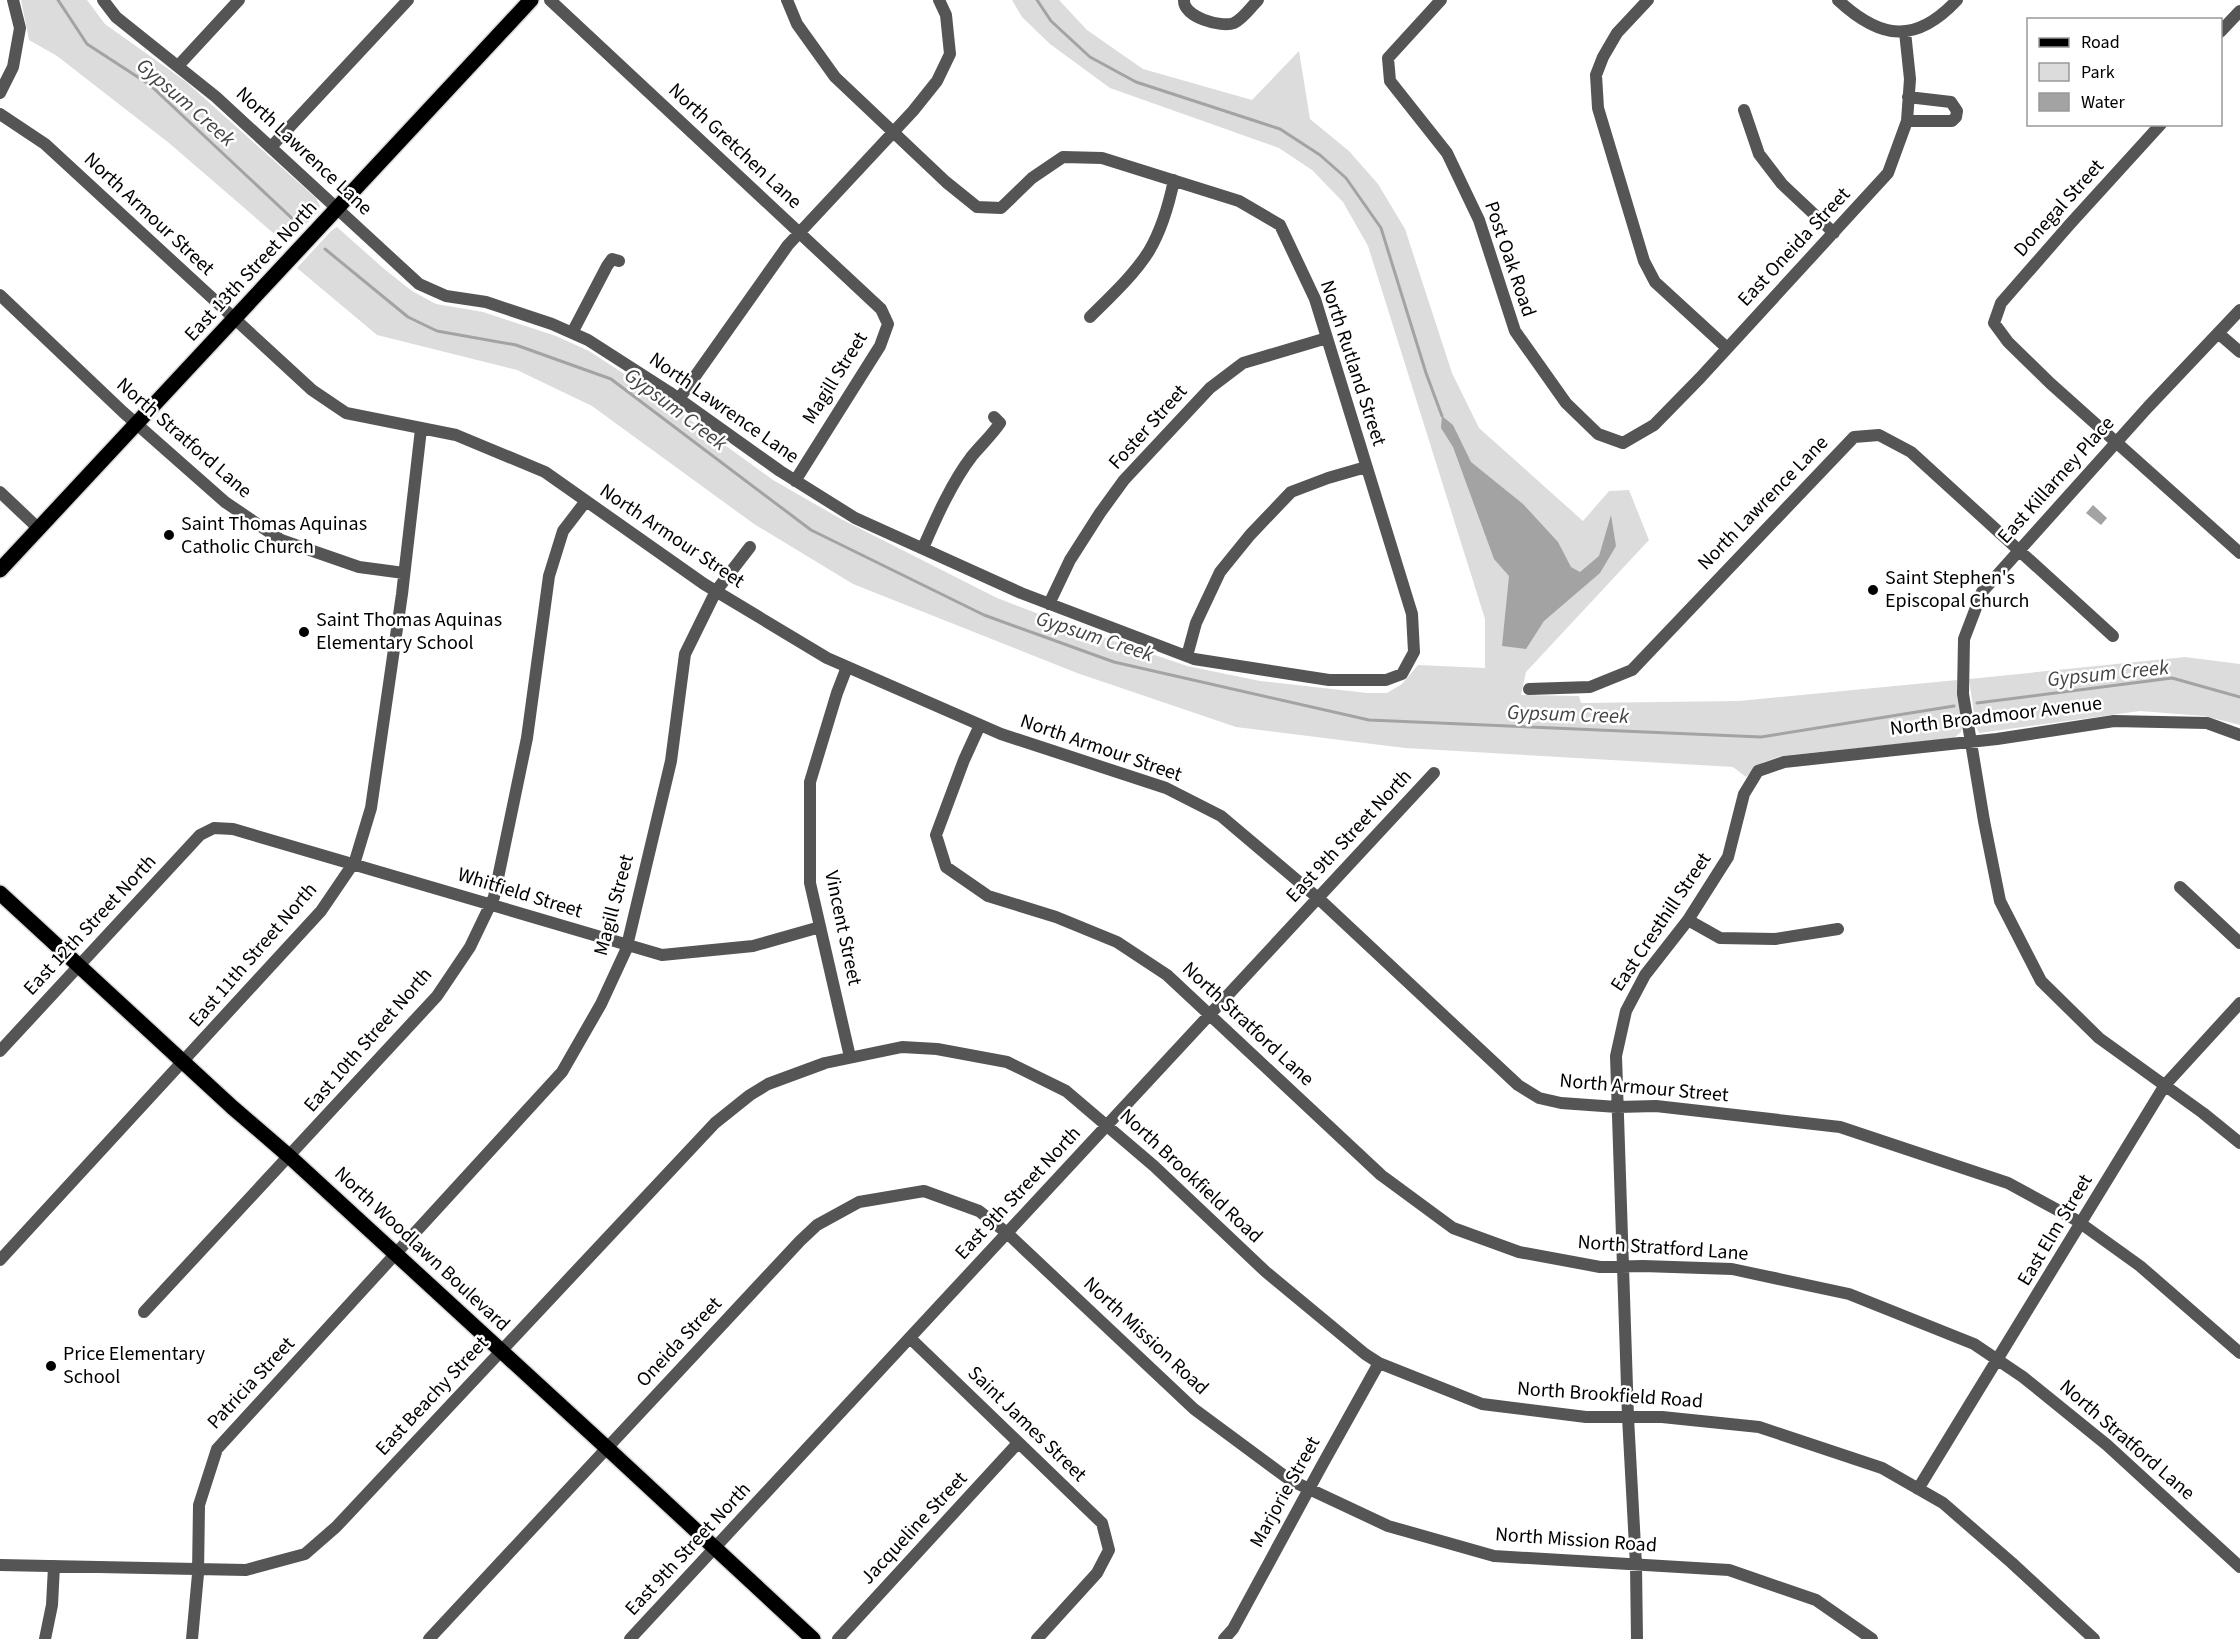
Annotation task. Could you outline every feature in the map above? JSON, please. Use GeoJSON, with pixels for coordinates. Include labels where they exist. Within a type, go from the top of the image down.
{"type":"FeatureCollection","features":[{"type":"Feature","properties":{"kind":"main road","name":"East 13th Street North"},"geometry":{"type":"LineString","coordinates":[[0,570],[531,0]]}},
{"type":"Feature","properties":{"kind":"main road","name":"North Woodlawn Boulevard"},"geometry":{"type":"LineString","coordinates":[[0,893],[813,1639]]}},
{"type":"Feature","properties":{"kind":"street"},"geometry":{"type":"LineString","coordinates":[[0,93],[13,67],[20,28],[13,0]]}},
{"type":"Feature","properties":{"kind":"street","name":"North Lawrence Lane"},"geometry":{"type":"LineString","coordinates":[[103,0],[116,17],[216,97],[419,284],[446,296],[486,302],[552,324],[588,340],[680,399],[795,481],[855,518],[1021,593],[1187,656],[1329,680],[1386,680],[1402,674],[1405,668]]}},
{"type":"Feature","properties":{"kind":"street"},"geometry":{"type":"LineString","coordinates":[[178,66],[239,0]]}},
{"type":"Feature","properties":{"kind":"street"},"geometry":{"type":"LineString","coordinates":[[271,147],[408,0]]}},
{"type":"Feature","properties":{"kind":"street","name":"North Gretchen Lane"},"geometry":{"type":"LineString","coordinates":[[550,0],[881,309],[888,324]]}},
{"type":"Feature","properties":{"kind":"street","name":"North Rutland Street"},"geometry":{"type":"LineString","coordinates":[[787,0],[797,24],[835,77],[946,182],[977,207],[1001,208],[1032,178],[1063,157],[1102,158],[1239,201],[1280,225],[1315,299],[1412,614],[1414,652],[1405,668]]}},
{"type":"Feature","properties":{"kind":"street"},"geometry":{"type":"LineString","coordinates":[[680,399],[788,245],[937,81],[950,54],[946,15],[939,0]]}},
{"type":"Feature","properties":{"kind":"street"},"geometry":{"type":"LineString","coordinates":[[1184,2],[1188,11],[1195,17],[1227,25],[1237,22],[1258,0]]}},
{"type":"Feature","properties":{"kind":"street","name":"Post Oak Road"},"geometry":{"type":"LineString","coordinates":[[1441,0],[1388,58],[1390,81],[1447,153],[1479,220],[1515,331],[1566,403],[1599,434],[1623,443]]}},
{"type":"Feature","properties":{"kind":"street"},"geometry":{"type":"LineString","coordinates":[[1647,0],[1617,33],[1603,57],[1596,75],[1598,108],[1644,261],[1655,282],[1727,348]]}},
{"type":"Feature","properties":{"kind":"street"},"geometry":{"type":"LineString","coordinates":[[1838,0],[1857,17],[1886,30],[1905,32],[1942,16],[1957,0]]}},
{"type":"Feature","properties":{"kind":"street"},"geometry":{"type":"LineString","coordinates":[[2222,30],[2240,11]]}},
{"type":"Feature","properties":{"kind":"street","name":"East Oneida Street"},"geometry":{"type":"LineString","coordinates":[[1623,443],[1654,425],[1888,172],[1907,121],[1910,79],[1905,32]]}},
{"type":"Feature","properties":{"kind":"street"},"geometry":{"type":"LineString","coordinates":[[1907,121],[1952,121],[1957,111],[1951,102],[1908,97]]}},
{"type":"Feature","properties":{"kind":"street"},"geometry":{"type":"LineString","coordinates":[[1744,110],[1759,154],[1782,184],[1834,233]]}},
{"type":"Feature","properties":{"kind":"street","name":"North Armour Street"},"geometry":{"type":"LineString","coordinates":[[0,114],[45,144],[312,390],[346,413],[456,435],[545,472],[716,591],[827,658],[1001,734],[1166,788],[1221,816],[1318,898],[1518,1085],[1539,1098],[1617,1107],[1656,1106],[1840,1127],[2008,1183],[2081,1224],[2140,1266],[2240,1353]]}},
{"type":"Feature","properties":{"kind":"street","name":"Donegal Street"},"geometry":{"type":"LineString","coordinates":[[2117,442],[2008,342],[1994,323],[2001,303],[2159,126]]}},
{"type":"Feature","properties":{"kind":"street"},"geometry":{"type":"LineString","coordinates":[[1090,317],[1116,291],[1149,250],[1169,207],[1174,180]]}},
{"type":"Feature","properties":{"kind":"street"},"geometry":{"type":"LineString","coordinates":[[572,333],[607,266],[612,260],[619,261]]}},
{"type":"Feature","properties":{"kind":"street","name":"North Stratford Lane"},"geometry":{"type":"LineString","coordinates":[[0,295],[123,412],[225,502],[281,540],[359,567],[404,573]]}},
{"type":"Feature","properties":{"kind":"street","name":"East Killarney Place"},"geometry":{"type":"LineString","coordinates":[[1971,742],[1963,694],[1964,639],[1982,592],[2240,310]]}},
{"type":"Feature","properties":{"kind":"street","name":"Magill Street"},"geometry":{"type":"LineString","coordinates":[[795,481],[880,346],[888,324]]}},
{"type":"Feature","properties":{"kind":"street"},"geometry":{"type":"LineString","coordinates":[[2218,333],[2240,352]]}},
{"type":"Feature","properties":{"kind":"street","name":"Foster Street"},"geometry":{"type":"LineString","coordinates":[[1049,604],[1070,560],[1106,505],[1131,473],[1210,388],[1243,363],[1327,338]]}},
{"type":"Feature","properties":{"kind":"street"},"geometry":{"type":"LineString","coordinates":[[923,549],[939,512],[972,457],[1000,423],[994,417]]}},
{"type":"Feature","properties":{"kind":"street","name":"East 11th Street North"},"geometry":{"type":"LineString","coordinates":[[0,1260],[321,911],[353,863],[371,808],[404,573],[421,429]]}},
{"type":"Feature","properties":{"kind":"street","name":"North Lawrence Lane"},"geometry":{"type":"LineString","coordinates":[[1529,689],[1590,687],[1632,670],[1854,437],[1879,435],[1911,452],[2113,636]]}},
{"type":"Feature","properties":{"kind":"street"},"geometry":{"type":"LineString","coordinates":[[2117,442],[2240,553]]}},
{"type":"Feature","properties":{"kind":"street"},"geometry":{"type":"LineString","coordinates":[[1187,656],[1196,622],[1220,572],[1250,535],[1291,492],[1366,467]]}},
{"type":"Feature","properties":{"kind":"street"},"geometry":{"type":"LineString","coordinates":[[0,492],[39,529]]}},
{"type":"Feature","properties":{"kind":"street","name":"East 10th Street North"},"geometry":{"type":"LineString","coordinates":[[144,1312],[437,996],[470,947],[495,897],[527,738],[549,576],[563,531],[586,501]]}},
{"type":"Feature","properties":{"kind":"street","name":"Magill Street"},"geometry":{"type":"LineString","coordinates":[[396,1254],[562,1072],[601,1004],[627,946],[671,761],[685,654],[716,591],[750,547]]}},
{"type":"Feature","properties":{"kind":"street","name":"Vincent Street"},"geometry":{"type":"LineString","coordinates":[[847,667],[810,782],[810,882],[850,1058]]}},
{"type":"Feature","properties":{"kind":"street","name":"North Broadmoor Avenue"},"geometry":{"type":"LineString","coordinates":[[1758,771],[1784,762],[1971,742],[2114,721],[2207,723],[2240,735]]}},
{"type":"Feature","properties":{"kind":"street","name":"North Stratford Lane"},"geometry":{"type":"LineString","coordinates":[[980,725],[964,760],[936,835],[946,867],[988,896],[1056,917],[1117,942],[1167,975],[1381,1175],[1453,1228],[1519,1252],[1600,1267],[1732,1269],[1849,1294],[1974,1344],[2023,1377],[2107,1445],[2240,1567]]}},
{"type":"Feature","properties":{"kind":"street"},"geometry":{"type":"LineString","coordinates":[[1971,742],[2000,902],[2042,981],[2099,1038],[2240,1143]]}},
{"type":"Feature","properties":{"kind":"street","name":"East Cresthill Street"},"geometry":{"type":"LineString","coordinates":[[1637,1639],[1616,1056],[1626,1011],[1645,975],[1688,920],[1728,857],[1744,794],[1758,771]]}},
{"type":"Feature","properties":{"kind":"street","name":"East 9th Street North"},"geometry":{"type":"LineString","coordinates":[[630,1639],[1434,773]]}},
{"type":"Feature","properties":{"kind":"street","name":"Whitfield Street"},"geometry":{"type":"LineString","coordinates":[[212,830],[233,829],[662,955],[753,946],[820,927]]}},
{"type":"Feature","properties":{"kind":"street","name":"East 12th Street North"},"geometry":{"type":"LineString","coordinates":[[0,1052],[200,835],[212,830]]}},
{"type":"Feature","properties":{"kind":"street"},"geometry":{"type":"LineString","coordinates":[[2180,887],[2240,943]]}},
{"type":"Feature","properties":{"kind":"street"},"geometry":{"type":"LineString","coordinates":[[1688,920],[1720,938],[1775,939],[1838,929]]}},
{"type":"Feature","properties":{"kind":"street","name":"East Elm Street"},"geometry":{"type":"LineString","coordinates":[[1918,1489],[2165,1085],[2240,1003]]}},
{"type":"Feature","properties":{"kind":"street","name":"North Brookfield Road"},"geometry":{"type":"LineString","coordinates":[[850,1058],[902,1047],[937,1049],[1007,1062],[1066,1091],[1107,1125],[1266,1272],[1365,1354],[1379,1363],[1482,1404],[1586,1417],[1662,1417],[1759,1427],[1881,1468],[1952,1510],[2094,1639]]}},
{"type":"Feature","properties":{"kind":"street","name":"East Beachy Street"},"geometry":{"type":"LineString","coordinates":[[0,1565],[246,1570],[305,1554],[336,1527],[715,1123],[750,1095],[768,1084],[825,1063],[850,1058]]}},
{"type":"Feature","properties":{"kind":"street","name":"Oneida Street"},"geometry":{"type":"LineString","coordinates":[[429,1639],[800,1241],[818,1225],[860,1202],[924,1191],[979,1211],[1007,1233]]}},
{"type":"Feature","properties":{"kind":"street","name":"North Mission Road"},"geometry":{"type":"LineString","coordinates":[[1007,1233],[1194,1409],[1290,1480],[1309,1489],[1388,1526],[1494,1556],[1729,1570],[1816,1600],[1872,1639]]}},
{"type":"Feature","properties":{"kind":"street","name":"Patricia Street"},"geometry":{"type":"LineString","coordinates":[[192,1639],[198,1570],[199,1505],[217,1449],[396,1254]]}},
{"type":"Feature","properties":{"kind":"street","name":"Saint James Street"},"geometry":{"type":"LineString","coordinates":[[910,1338],[1102,1523],[1109,1550],[1096,1573],[1037,1639]]}},
{"type":"Feature","properties":{"kind":"street","name":"Marjorie Street"},"geometry":{"type":"LineString","coordinates":[[1224,1639],[1233,1629],[1379,1363]]}},
{"type":"Feature","properties":{"kind":"street","name":"Jacqueline Street"},"geometry":{"type":"LineString","coordinates":[[838,1639],[1018,1443]]}},
{"type":"Feature","properties":{"kind":"street"},"geometry":{"type":"LineString","coordinates":[[45,1639],[52,1605],[54,1566]]}},
{"type":"Feature","properties":{"kind":"green space"},"geometry":{"type":"Polygon","coordinates":[[[21,0],[87,0],[105,24],[185,81],[316,198],[320,206],[318,212],[286,244],[169,143],[57,56],[29,40],[21,0]]]}},
{"type":"Feature","properties":{"kind":"green space"},"geometry":{"type":"Polygon","coordinates":[[[1012,0],[1059,0],[1087,30],[1143,69],[1252,100],[1299,51],[1310,119],[1349,151],[1378,184],[1405,229],[1452,373],[1479,428],[1583,521],[1609,491],[1629,490],[1649,540],[1526,672],[1521,695],[1579,696],[1581,703],[1739,701],[1957,680],[1963,723],[1961,732],[1954,738],[1781,756],[1762,763],[1746,777],[1733,767],[1405,748],[1236,727],[1077,673],[853,584],[754,524],[592,406],[517,370],[377,335],[297,268],[337,227],[412,291],[436,304],[483,312],[556,336],[589,351],[649,390],[773,480],[841,519],[997,598],[1187,666],[1260,681],[1367,693],[1387,693],[1402,684],[1418,665],[1485,668],[1485,619],[1368,246],[1343,202],[1312,170],[1279,148],[1110,88],[1050,44],[1022,17],[1012,0]]]}},
{"type":"Feature","properties":{"kind":"green space"},"geometry":{"type":"Polygon","coordinates":[[[2185,657],[2240,664],[2240,725],[2204,716],[2140,711],[1979,733],[1976,727],[1969,679],[2185,657]]]}},
{"type":"Feature","properties":{"kind":"water"},"geometry":{"type":"Polygon","coordinates":[[[1442,416],[1453,425],[1471,462],[1523,504],[1558,542],[1571,567],[1580,572],[1599,556],[1611,515],[1616,546],[1600,573],[1544,621],[1526,649],[1502,646],[1509,576],[1494,559],[1453,447],[1441,428],[1442,416]]]}},
{"type":"Feature","properties":{"kind":"water"},"geometry":{"type":"Polygon","coordinates":[[[2093,505],[2107,518],[2101,525],[2086,513],[2093,505]]]}},
{"type":"Feature","properties":{"kind":"waterway","name":"Gypsum Creek"},"geometry":{"type":"LineString","coordinates":[[58,0],[87,44],[150,85],[298,224]]}},
{"type":"Feature","properties":{"kind":"waterway"},"geometry":{"type":"LineString","coordinates":[[1037,0],[1051,21],[1090,57],[1136,82],[1280,129],[1320,155],[1346,178],[1381,228],[1426,373],[1442,416]]}},
{"type":"Feature","properties":{"kind":"waterway","name":"Gypsum Creek"},"geometry":{"type":"LineString","coordinates":[[325,249],[408,317],[437,331],[516,345],[611,379],[811,530],[984,615],[1114,662],[1369,720],[1761,737],[1954,706]]}},
{"type":"Feature","properties":{"kind":"waterway","name":"Gypsum Creek"},"geometry":{"type":"LineString","coordinates":[[1977,703],[2172,678],[2240,697]]}},
{"type":"Feature","properties":{"kind":"place","name":"Saint Thomas Aquinas Catholic Church"},"geometry":{"type":"Point","coordinates":[169,535]}},
{"type":"Feature","properties":{"kind":"place","name":"Saint Stephen's Episcopal Church"},"geometry":{"type":"Point","coordinates":[1873,590]}},
{"type":"Feature","properties":{"kind":"place","name":"Saint Thomas Aquinas Elementary School"},"geometry":{"type":"Point","coordinates":[304,632]}},
{"type":"Feature","properties":{"kind":"place","name":"Price Elementary School"},"geometry":{"type":"Point","coordinates":[51,1366]}}]}
